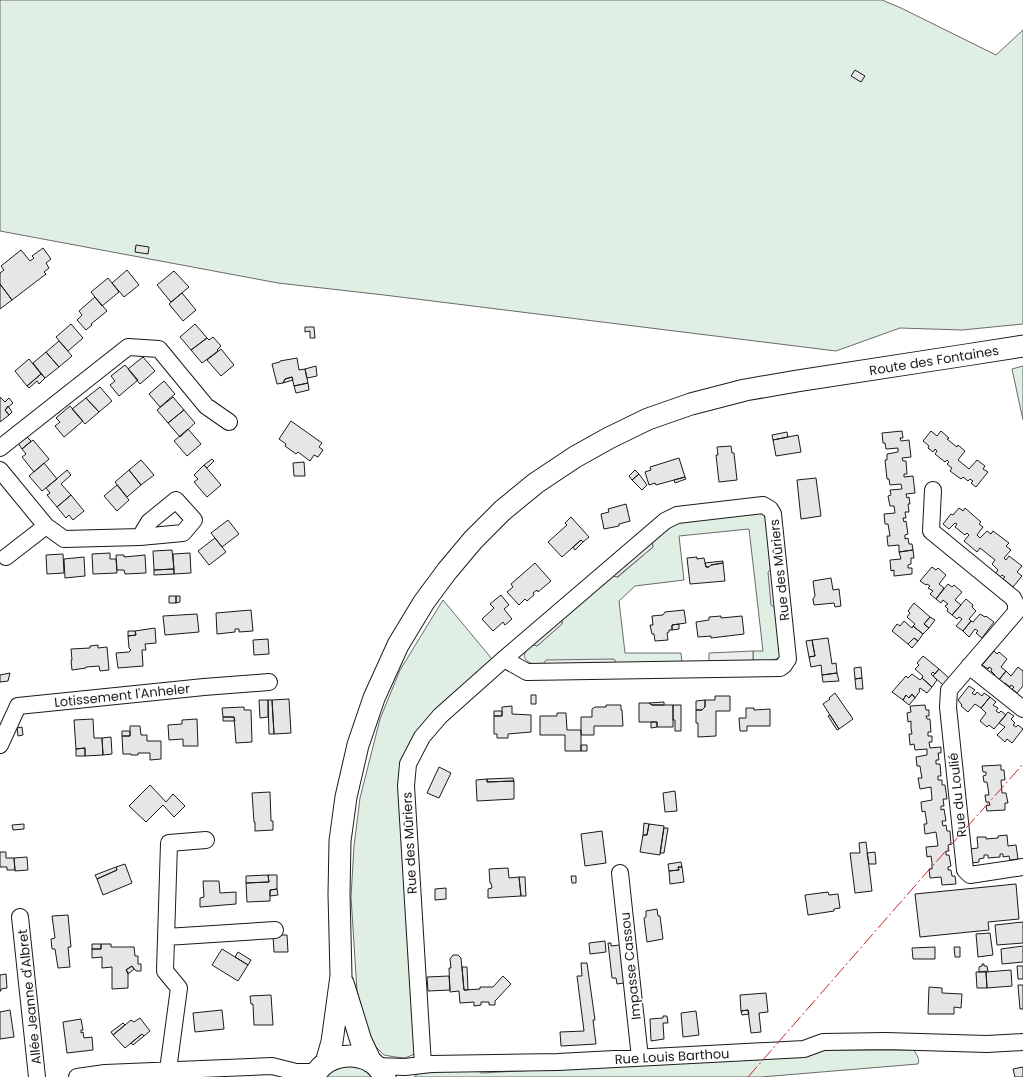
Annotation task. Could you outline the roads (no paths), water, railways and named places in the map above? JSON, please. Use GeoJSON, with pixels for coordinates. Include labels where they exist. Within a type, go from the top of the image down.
{"type":"FeatureCollection","features":[{"type":"Feature","properties":{"kind":"main road","name":"Route des Fontaines"},"geometry":{"type":"LineString","coordinates":[[341,976],[339,894],[340,841],[346,797],[358,746],[374,698],[398,645],[424,602],[473,540],[503,510],[536,483],[575,457],[648,419],[691,404],[745,390],[1023,346]]}},
{"type":"Feature","properties":{"kind":"main road"},"geometry":{"type":"LineString","coordinates":[[341,976],[361,1041],[377,1068]]}},
{"type":"Feature","properties":{"kind":"main road"},"geometry":{"type":"LineString","coordinates":[[319,1071],[332,1042],[341,976]]}},
{"type":"Feature","properties":{"kind":"main road"},"geometry":{"type":"LineString","coordinates":[[319,1071],[336,1058],[348,1055],[360,1057],[377,1068]]}},
{"type":"Feature","properties":{"kind":"street"},"geometry":{"type":"LineString","coordinates":[[0,448],[128,347],[159,349],[206,406],[230,422]]}},
{"type":"Feature","properties":{"kind":"street"},"geometry":{"type":"LineString","coordinates":[[0,470],[46,526],[64,539],[140,537]]}},
{"type":"Feature","properties":{"kind":"street","name":"Rue du Loulié"},"geometry":{"type":"LineString","coordinates":[[933,490],[931,531],[1013,598],[1016,604],[1016,612],[949,690],[948,707],[965,870],[970,875],[1023,867]]}},
{"type":"Feature","properties":{"kind":"street","name":"Rue des Mûriers"},"geometry":{"type":"LineString","coordinates":[[423,1065],[406,786],[408,764],[422,737],[440,716],[504,659],[665,521],[677,515],[763,505],[770,509],[773,514],[788,659],[780,668],[527,672],[504,659]]}},
{"type":"Feature","properties":{"kind":"street"},"geometry":{"type":"LineString","coordinates":[[6,557],[46,526]]}},
{"type":"Feature","properties":{"kind":"street"},"geometry":{"type":"LineString","coordinates":[[969,666],[1023,709]]}},
{"type":"Feature","properties":{"kind":"street","name":"Lotissement l'Anheler"},"geometry":{"type":"LineString","coordinates":[[0,746],[18,706],[204,687],[269,682]]}},
{"type":"Feature","properties":{"kind":"street"},"geometry":{"type":"LineString","coordinates":[[168,1070],[179,988],[165,972],[168,843],[206,840]]}},
{"type":"Feature","properties":{"kind":"street","name":"Impasse Cassou"},"geometry":{"type":"LineString","coordinates":[[620,873],[640,1058]]}},
{"type":"Feature","properties":{"kind":"street","name":"Allée Jeanne d'Albret"},"geometry":{"type":"LineString","coordinates":[[20,917],[37,1077]]}},
{"type":"Feature","properties":{"kind":"street"},"geometry":{"type":"LineString","coordinates":[[166,937],[275,930]]}},
{"type":"Feature","properties":{"kind":"street","name":"Rue Louis Barthou"},"geometry":{"type":"LineString","coordinates":[[377,1068],[423,1065],[558,1062],[804,1049],[823,1042],[886,1041],[987,1044],[1023,1042]]}},
{"type":"Feature","properties":{"kind":"street","name":"Rue Louis Barthou"},"geometry":{"type":"LineString","coordinates":[[403,1077],[408,1072],[423,1065]]}},
{"type":"Feature","properties":{"kind":"street"},"geometry":{"type":"LineString","coordinates":[[272,1066],[288,1077]]}},
{"type":"Feature","properties":{"kind":"street"},"geometry":{"type":"LineString","coordinates":[[78,1077],[105,1073],[272,1066],[296,1072],[319,1071]]}}]}
